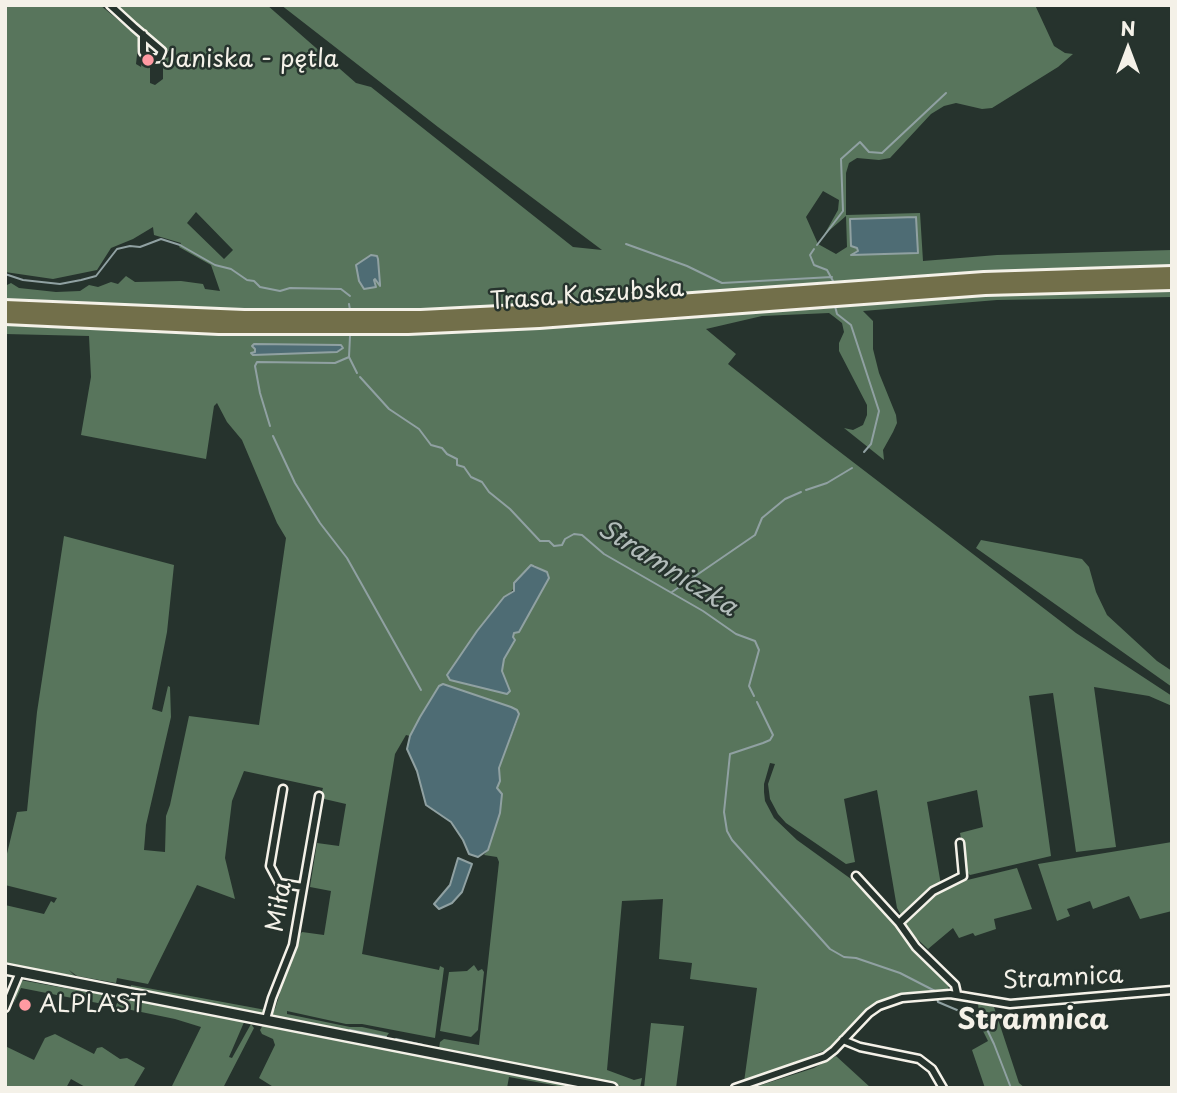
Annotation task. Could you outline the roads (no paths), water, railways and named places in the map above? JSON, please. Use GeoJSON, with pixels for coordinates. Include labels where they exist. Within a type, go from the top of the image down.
{"type":"FeatureCollection","features":[{"type":"Feature","properties":{"kind":"highway","name":"Trasa Kaszubska"},"geometry":{"type":"LineString","coordinates":[[5,307],[233,317],[421,317],[557,310],[984,278],[1172,273]]}},
{"type":"Feature","properties":{"kind":"highway","name":"Trasa Kaszubska"},"geometry":{"type":"LineString","coordinates":[[5,317],[219,327],[398,327],[539,321],[985,288],[1172,283]]}},
{"type":"Feature","properties":{"kind":"main road"},"geometry":{"type":"LineString","coordinates":[[5,969],[612,1088]]}},
{"type":"Feature","properties":{"kind":"street"},"geometry":{"type":"LineString","coordinates":[[110,5],[143,34]]}},
{"type":"Feature","properties":{"kind":"street"},"geometry":{"type":"LineString","coordinates":[[283,789],[270,866],[279,883],[303,887]]}},
{"type":"Feature","properties":{"kind":"street","name":"Miła"},"geometry":{"type":"LineString","coordinates":[[266,1019],[293,946],[319,796]]}},
{"type":"Feature","properties":{"kind":"street"},"geometry":{"type":"LineString","coordinates":[[898,923],[933,891],[964,876],[960,843]]}},
{"type":"Feature","properties":{"kind":"street"},"geometry":{"type":"LineString","coordinates":[[856,876],[916,947],[955,985],[957,994]]}},
{"type":"Feature","properties":{"kind":"street"},"geometry":{"type":"LineString","coordinates":[[5,1008],[20,972]]}},
{"type":"Feature","properties":{"kind":"street","name":"Stramnica"},"geometry":{"type":"LineString","coordinates":[[735,1088],[814,1062],[829,1054],[869,1013],[891,1001],[926,995],[957,994],[1010,1004],[1172,990]]}},
{"type":"Feature","properties":{"kind":"street"},"geometry":{"type":"LineString","coordinates":[[844,1040],[919,1059],[932,1069],[943,1088]]}},
{"type":"Feature","properties":{"kind":"water"},"geometry":{"type":"Polygon","coordinates":[[[916,217],[918,253],[851,255],[858,251],[851,246],[850,219],[916,217]]]}},
{"type":"Feature","properties":{"kind":"water"},"geometry":{"type":"Polygon","coordinates":[[[371,255],[377,256],[378,259],[380,286],[375,279],[376,287],[364,289],[359,281],[356,265],[371,255]]]}},
{"type":"Feature","properties":{"kind":"water"},"geometry":{"type":"Polygon","coordinates":[[[341,345],[343,348],[337,352],[253,355],[251,353],[255,352],[252,346],[341,345]]]}},
{"type":"Feature","properties":{"kind":"water"},"geometry":{"type":"Polygon","coordinates":[[[531,565],[547,572],[549,578],[519,632],[514,633],[515,640],[504,659],[502,671],[510,691],[507,694],[450,680],[447,675],[477,631],[504,597],[514,591],[514,583],[531,565]]]}},
{"type":"Feature","properties":{"kind":"water"},"geometry":{"type":"Polygon","coordinates":[[[443,684],[511,707],[519,714],[499,768],[500,781],[497,788],[502,794],[500,813],[488,850],[478,857],[469,854],[451,822],[426,805],[417,771],[407,749],[410,736],[420,717],[439,686],[443,684]]]}},
{"type":"Feature","properties":{"kind":"water"},"geometry":{"type":"Polygon","coordinates":[[[458,858],[472,864],[462,892],[452,903],[439,909],[434,904],[450,885],[458,858]]]}},
{"type":"Feature","properties":{"kind":"waterway"},"geometry":{"type":"LineString","coordinates":[[817,245],[843,211],[841,159],[860,142],[869,152],[882,153],[946,93]]}},
{"type":"Feature","properties":{"kind":"waterway","name":"Stramniczka"},"geometry":{"type":"LineString","coordinates":[[5,274],[23,280],[60,284],[81,280],[96,276],[117,249],[140,247],[161,239],[180,245],[215,265],[231,269],[260,287],[280,291],[290,288],[341,289],[350,296]]}},
{"type":"Feature","properties":{"kind":"waterway"},"geometry":{"type":"LineString","coordinates":[[626,244],[687,266],[722,283],[832,277]]}},
{"type":"Feature","properties":{"kind":"waterway"},"geometry":{"type":"LineString","coordinates":[[814,249],[810,255],[814,265],[827,270],[833,281]]}},
{"type":"Feature","properties":{"kind":"waterway","name":"Stramniczka"},"geometry":{"type":"LineString","coordinates":[[349,304],[350,310]]}},
{"type":"Feature","properties":{"kind":"waterway"},"geometry":{"type":"LineString","coordinates":[[835,306],[837,314],[851,325],[879,411],[871,444],[864,452]]}},
{"type":"Feature","properties":{"kind":"waterway","name":"Stramniczka"},"geometry":{"type":"LineString","coordinates":[[350,336],[349,357],[357,373]]}},
{"type":"Feature","properties":{"kind":"waterway"},"geometry":{"type":"LineString","coordinates":[[270,426],[260,393],[255,366],[257,362],[335,363],[349,357]]}},
{"type":"Feature","properties":{"kind":"waterway","name":"Stramniczka"},"geometry":{"type":"LineString","coordinates":[[360,377],[389,409],[419,429],[431,445],[442,448],[457,459],[457,465],[464,467],[471,477],[482,482],[540,541],[549,541],[554,546],[562,545],[565,539],[574,534],[582,535],[604,554],[703,611],[736,634],[755,641],[759,650],[749,686],[754,696]]}},
{"type":"Feature","properties":{"kind":"waterway"},"geometry":{"type":"LineString","coordinates":[[273,436],[295,483],[320,523],[347,558],[421,690]]}},
{"type":"Feature","properties":{"kind":"waterway"},"geometry":{"type":"LineString","coordinates":[[806,490],[827,483],[852,468]]}},
{"type":"Feature","properties":{"kind":"waterway"},"geometry":{"type":"LineString","coordinates":[[672,592],[755,535],[762,518],[785,499],[801,492]]}},
{"type":"Feature","properties":{"kind":"waterway","name":"Stramniczka"},"geometry":{"type":"LineString","coordinates":[[757,702],[773,735],[770,740],[730,754],[724,812],[727,831],[732,840],[830,949],[844,957],[856,958],[900,973],[935,991]]}},
{"type":"Feature","properties":{"kind":"waterway"},"geometry":{"type":"LineString","coordinates":[[5,975],[14,977]]}},
{"type":"Feature","properties":{"kind":"waterway"},"geometry":{"type":"LineString","coordinates":[[24,978],[67,987]]}},
{"type":"Feature","properties":{"kind":"waterway","name":"Stramniczka"},"geometry":{"type":"LineString","coordinates":[[937,998],[938,1002],[983,1021],[1011,1088]]}},
{"type":"Feature","properties":{"kind":"waterway"},"geometry":{"type":"LineString","coordinates":[[350,1030],[386,1037]]}},
{"type":"Feature","properties":{"kind":"waterway"},"geometry":{"type":"LineString","coordinates":[[396,1039],[423,1045]]}},
{"type":"Feature","properties":{"kind":"place","name":"Janiska - pętla"},"geometry":{"type":"Point","coordinates":[148,60]}},
{"type":"Feature","properties":{"kind":"place","name":"ALPLAST"},"geometry":{"type":"Point","coordinates":[25,1005]}},
{"type":"Feature","properties":{"kind":"district","name":"Stramnica"},"geometry":{"type":"Point","coordinates":[1033,1021]}}]}
